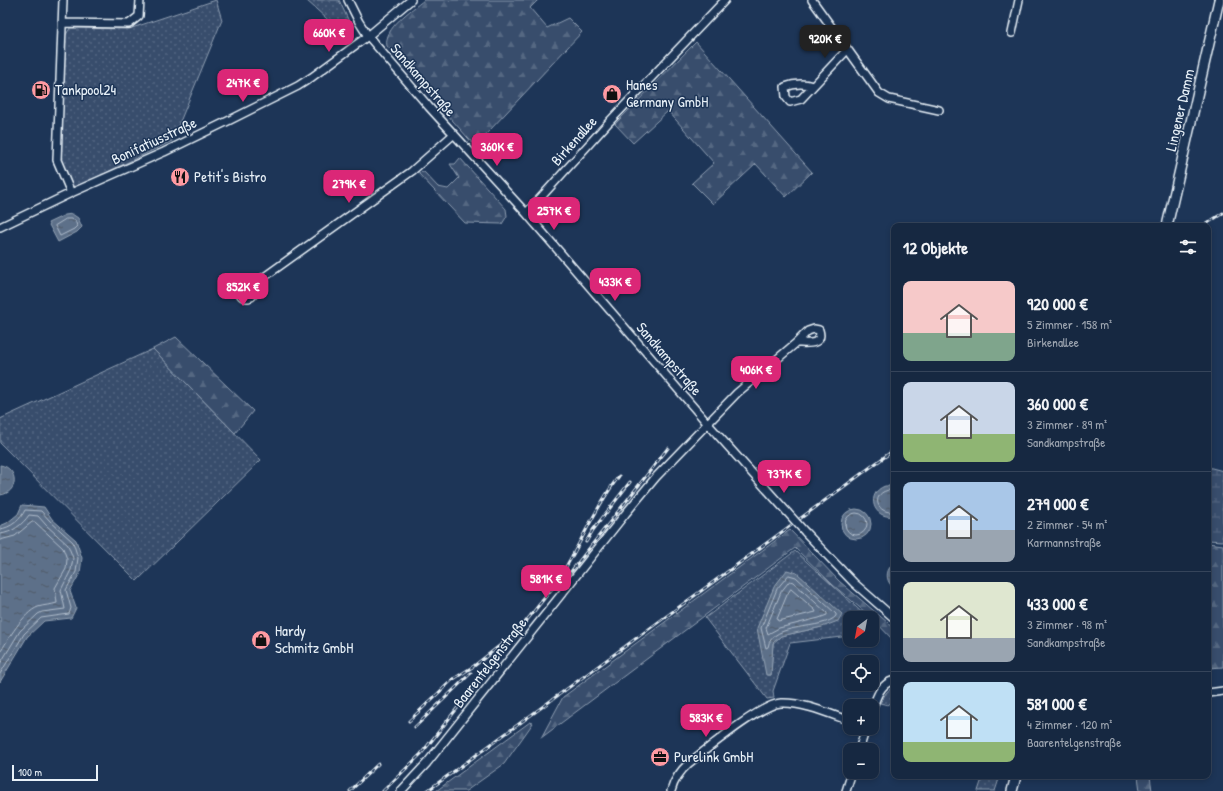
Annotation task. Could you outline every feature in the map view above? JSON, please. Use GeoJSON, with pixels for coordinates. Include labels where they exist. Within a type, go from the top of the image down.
{"type":"FeatureCollection","features":[{"type":"Feature","properties":{"kind":"main road","name":"Lingener Damm"},"geometry":{"type":"LineString","coordinates":[[1168,223],[1219,0]]}},
{"type":"Feature","properties":{"kind":"main road"},"geometry":{"type":"LineString","coordinates":[[1012,791],[1015,779]]}},
{"type":"Feature","properties":{"kind":"street"},"geometry":{"type":"LineString","coordinates":[[63,0],[57,160],[71,193]]}},
{"type":"Feature","properties":{"kind":"street"},"geometry":{"type":"LineString","coordinates":[[62,23],[129,24],[139,16],[140,0]]}},
{"type":"Feature","properties":{"kind":"street","name":"Sandkampstraße"},"geometry":{"type":"LineString","coordinates":[[348,0],[368,36],[526,213],[708,424],[805,532],[854,583],[891,615]]}},
{"type":"Feature","properties":{"kind":"street","name":"Bonifatiusstraße"},"geometry":{"type":"LineString","coordinates":[[0,228],[71,193],[164,152],[278,96],[312,77],[368,36],[411,0]]}},
{"type":"Feature","properties":{"kind":"street","name":"Birkenallee"},"geometry":{"type":"LineString","coordinates":[[526,213],[609,122],[725,0]]}},
{"type":"Feature","properties":{"kind":"street"},"geometry":{"type":"LineString","coordinates":[[812,0],[879,93],[889,99],[939,110]]}},
{"type":"Feature","properties":{"kind":"street"},"geometry":{"type":"LineString","coordinates":[[1012,33],[1019,0]]}},
{"type":"Feature","properties":{"kind":"street"},"geometry":{"type":"LineString","coordinates":[[813,86],[847,50]]}},
{"type":"Feature","properties":{"kind":"street"},"geometry":{"type":"LineString","coordinates":[[253,285],[401,179],[454,134]]}},
{"type":"Feature","properties":{"kind":"street"},"geometry":{"type":"LineString","coordinates":[[708,424],[737,393],[796,344]]}},
{"type":"Feature","properties":{"kind":"street","name":"Baarentelgenstraße"},"geometry":{"type":"LineString","coordinates":[[401,791],[431,758],[656,477],[708,424]]}},
{"type":"Feature","properties":{"kind":"street"},"geometry":{"type":"LineString","coordinates":[[876,699],[878,693],[891,681]]}},
{"type":"Feature","properties":{"kind":"street"},"geometry":{"type":"LineString","coordinates":[[1211,693],[1223,691]]}},
{"type":"Feature","properties":{"kind":"street"},"geometry":{"type":"LineString","coordinates":[[671,791],[673,783],[689,763],[768,706],[780,703],[790,703],[843,719]]}},
{"type":"Feature","properties":{"kind":"street"},"geometry":{"type":"LineString","coordinates":[[846,791],[850,779]]}},
{"type":"Feature","properties":{"kind":"green space"},"geometry":{"type":"Polygon","coordinates":[[[216,0],[222,20],[172,141],[72,189],[59,160],[64,38],[70,28],[129,29],[216,0]]]}},
{"type":"Feature","properties":{"kind":"green space"},"geometry":{"type":"Polygon","coordinates":[[[306,0],[339,0],[352,28],[352,32],[347,37],[306,0]]]}},
{"type":"Feature","properties":{"kind":"green space"},"geometry":{"type":"Polygon","coordinates":[[[424,0],[538,0],[530,8],[547,28],[568,18],[582,32],[475,146],[387,46],[389,33],[394,26],[406,14],[424,0]]]}},
{"type":"Feature","properties":{"kind":"green space"},"geometry":{"type":"Polygon","coordinates":[[[696,42],[812,172],[786,197],[756,164],[713,204],[692,183],[714,163],[668,111],[633,143],[615,124],[696,42]]]}},
{"type":"Feature","properties":{"kind":"green space"},"geometry":{"type":"Polygon","coordinates":[[[460,158],[506,209],[507,216],[502,224],[465,223],[418,173],[424,172],[438,187],[448,189],[459,178],[450,164],[455,164],[460,158]]]}},
{"type":"Feature","properties":{"kind":"green space"},"geometry":{"type":"Polygon","coordinates":[[[176,337],[253,411],[235,433],[153,349],[176,337]]]}},
{"type":"Feature","properties":{"kind":"green space"},"geometry":{"type":"Polygon","coordinates":[[[153,349],[261,460],[137,581],[0,443],[0,419],[153,349]]]}},
{"type":"Feature","properties":{"kind":"green space"},"geometry":{"type":"Polygon","coordinates":[[[1211,468],[1223,471],[1223,541],[1211,540],[1211,468]]]}},
{"type":"Feature","properties":{"kind":"green space"},"geometry":{"type":"Polygon","coordinates":[[[790,530],[839,581],[874,611],[864,611],[833,585],[795,548],[541,738],[563,697],[790,530]]]}},
{"type":"Feature","properties":{"kind":"green space"},"geometry":{"type":"Polygon","coordinates":[[[1211,543],[1223,545],[1223,667],[1211,668],[1211,543]]]}},
{"type":"Feature","properties":{"kind":"green space"},"geometry":{"type":"Polygon","coordinates":[[[795,551],[860,611],[843,611],[843,637],[790,643],[773,691],[774,698],[767,699],[705,618],[795,551]],[[787,570],[773,643],[781,636],[822,627],[787,570]],[[773,644],[767,675],[771,675],[773,644]]]}},
{"type":"Feature","properties":{"kind":"green space"},"geometry":{"type":"Polygon","coordinates":[[[879,615],[891,625],[891,638],[879,625],[879,615]]]}},
{"type":"Feature","properties":{"kind":"green space"},"geometry":{"type":"Polygon","coordinates":[[[891,689],[891,703],[888,705],[880,703],[886,693],[891,689]]]}},
{"type":"Feature","properties":{"kind":"green space"},"geometry":{"type":"Polygon","coordinates":[[[530,722],[533,723],[504,764],[466,791],[436,791],[530,722]]]}},
{"type":"Feature","properties":{"kind":"green space"},"geometry":{"type":"Polygon","coordinates":[[[982,779],[999,779],[995,791],[978,791],[982,779]]]}},
{"type":"Feature","properties":{"kind":"green space"},"geometry":{"type":"Polygon","coordinates":[[[1138,779],[1150,779],[1152,791],[1140,791],[1138,779]]]}},
{"type":"Feature","properties":{"kind":"water"},"geometry":{"type":"Polygon","coordinates":[[[72,214],[78,218],[82,227],[77,232],[58,242],[48,223],[65,215],[72,214]]]}},
{"type":"Feature","properties":{"kind":"water"},"geometry":{"type":"Polygon","coordinates":[[[0,465],[11,471],[14,480],[11,490],[0,495],[0,465]]]}},
{"type":"Feature","properties":{"kind":"water"},"geometry":{"type":"Polygon","coordinates":[[[885,486],[891,486],[891,516],[881,514],[874,505],[875,494],[879,489],[885,486]]]}},
{"type":"Feature","properties":{"kind":"water"},"geometry":{"type":"Polygon","coordinates":[[[22,505],[44,507],[52,519],[76,540],[82,558],[80,573],[70,591],[76,608],[71,618],[44,621],[27,637],[0,682],[0,526],[7,523],[18,514],[22,505]]]}},
{"type":"Feature","properties":{"kind":"water"},"geometry":{"type":"Polygon","coordinates":[[[856,509],[867,513],[871,524],[867,535],[856,539],[845,535],[841,524],[845,513],[856,509]]]}},
{"type":"Feature","properties":{"kind":"water"},"geometry":{"type":"Polygon","coordinates":[[[891,566],[891,585],[887,576],[891,566]]]}},
{"type":"Feature","properties":{"kind":"water"},"geometry":{"type":"Polygon","coordinates":[[[787,570],[797,573],[842,614],[838,621],[822,627],[781,636],[773,643],[771,675],[766,675],[757,628],[774,587],[787,570]]]}},
{"type":"Feature","properties":{"kind":"railway"},"geometry":{"type":"LineString","coordinates":[[1208,223],[1223,213]]}},
{"type":"Feature","properties":{"kind":"railway"},"geometry":{"type":"LineString","coordinates":[[562,583],[668,448]]}},
{"type":"Feature","properties":{"kind":"railway"},"geometry":{"type":"LineString","coordinates":[[427,791],[891,452]]}},
{"type":"Feature","properties":{"kind":"railway"},"geometry":{"type":"LineString","coordinates":[[383,791],[421,754],[554,586],[571,559],[601,503],[619,476]]}},
{"type":"Feature","properties":{"kind":"railway"},"geometry":{"type":"LineString","coordinates":[[586,542],[593,530],[630,482]]}},
{"type":"Feature","properties":{"kind":"railway"},"geometry":{"type":"LineString","coordinates":[[409,721],[452,680],[474,666],[507,640]]}},
{"type":"Feature","properties":{"kind":"railway"},"geometry":{"type":"LineString","coordinates":[[415,727],[471,673]]}},
{"type":"Feature","properties":{"kind":"railway"},"geometry":{"type":"LineString","coordinates":[[350,791],[378,764]]}},
{"type":"Feature","properties":{"kind":"place","name":"Tankpool24"},"geometry":{"type":"Point","coordinates":[41,90]}},
{"type":"Feature","properties":{"kind":"place","name":"Hanes Germany GmbH"},"geometry":{"type":"Point","coordinates":[612,94]}},
{"type":"Feature","properties":{"kind":"place","name":"Petit's Bistro"},"geometry":{"type":"Point","coordinates":[180,177]}},
{"type":"Feature","properties":{"kind":"place","name":"Hardy Schmitz GmbH"},"geometry":{"type":"Point","coordinates":[261,640]}},
{"type":"Feature","properties":{"kind":"place","name":"Purelink GmbH"},"geometry":{"type":"Point","coordinates":[660,757]}}]}
